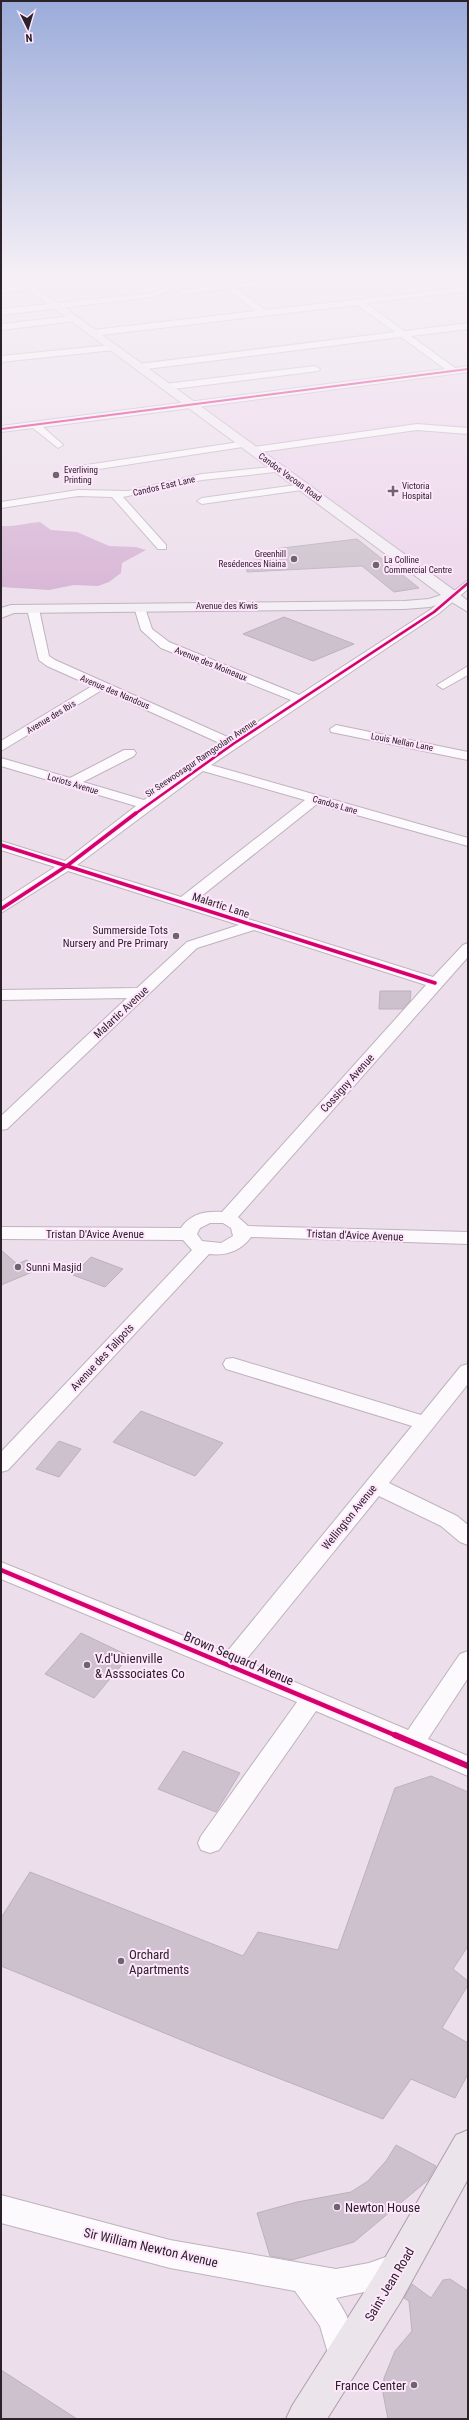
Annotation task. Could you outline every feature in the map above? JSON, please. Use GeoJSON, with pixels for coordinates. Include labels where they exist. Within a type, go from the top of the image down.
{"type":"FeatureCollection","features":[{"type":"Feature","properties":{"kind":"main road","name":"Candos Vacoas Road"},"geometry":{"type":"LineString","coordinates":[[168,389],[304,486],[468,608]]}},
{"type":"Feature","properties":{"kind":"main road","name":"Avenue des Kiwis"},"geometry":{"type":"LineString","coordinates":[[4,611],[140,607],[404,605],[430,603],[453,596]]}},
{"type":"Feature","properties":{"kind":"main road","name":"Saint Jean Road"},"geometry":{"type":"LineString","coordinates":[[307,2418],[401,2266],[468,2146]]}},
{"type":"Feature","properties":{"kind":"street"},"geometry":{"type":"LineString","coordinates":[[1,429],[314,389]]}},
{"type":"Feature","properties":{"kind":"street"},"geometry":{"type":"LineString","coordinates":[[102,494],[76,473],[250,447],[417,427],[454,421],[468,426]]}},
{"type":"Feature","properties":{"kind":"street"},"geometry":{"type":"LineString","coordinates":[[35,425],[58,445]]}},
{"type":"Feature","properties":{"kind":"street"},"geometry":{"type":"LineString","coordinates":[[417,427],[468,431]]}},
{"type":"Feature","properties":{"kind":"street","name":"Candos East Lane"},"geometry":{"type":"LineString","coordinates":[[1,505],[78,493],[116,495],[139,492],[202,477],[280,469]]}},
{"type":"Feature","properties":{"kind":"street"},"geometry":{"type":"LineString","coordinates":[[202,501],[304,486]]}},
{"type":"Feature","properties":{"kind":"street"},"geometry":{"type":"LineString","coordinates":[[116,495],[162,547]]}},
{"type":"Feature","properties":{"kind":"street","name":"Sir Seewoosagur Ramgoolam Avenue"},"geometry":{"type":"LineString","coordinates":[[1,909],[68,865],[146,805],[233,744],[434,612],[468,583]]}},
{"type":"Feature","properties":{"kind":"street","name":"Avenue des Moineaux"},"geometry":{"type":"LineString","coordinates":[[140,607],[147,630],[165,645],[301,700]]}},
{"type":"Feature","properties":{"kind":"street","name":"Avenue des Nandous"},"geometry":{"type":"LineString","coordinates":[[33,609],[43,657],[58,668],[233,744]]}},
{"type":"Feature","properties":{"kind":"street"},"geometry":{"type":"LineString","coordinates":[[443,685],[468,670]]}},
{"type":"Feature","properties":{"kind":"street","name":"Avenue des Ibis"},"geometry":{"type":"LineString","coordinates":[[1,747],[101,686]]}},
{"type":"Feature","properties":{"kind":"street","name":"Louis Nellan Lane"},"geometry":{"type":"LineString","coordinates":[[336,729],[468,756]]}},
{"type":"Feature","properties":{"kind":"street"},"geometry":{"type":"LineString","coordinates":[[71,783],[129,753]]}},
{"type":"Feature","properties":{"kind":"street","name":"Loriots Avenue"},"geometry":{"type":"LineString","coordinates":[[1,762],[146,805]]}},
{"type":"Feature","properties":{"kind":"street","name":"Candos Lane"},"geometry":{"type":"LineString","coordinates":[[202,767],[468,842]]}},
{"type":"Feature","properties":{"kind":"street"},"geometry":{"type":"LineString","coordinates":[[184,902],[315,799]]}},
{"type":"Feature","properties":{"kind":"street","name":"Malartic Lane"},"geometry":{"type":"LineString","coordinates":[[1,845],[68,865],[435,983]]}},
{"type":"Feature","properties":{"kind":"street","name":"Malartic Avenue"},"geometry":{"type":"LineString","coordinates":[[1,1125],[8,1111],[141,993],[192,945],[256,925]]}},
{"type":"Feature","properties":{"kind":"street","name":"Cossigny Avenue"},"geometry":{"type":"LineString","coordinates":[[227,1218],[435,983],[468,948]]}},
{"type":"Feature","properties":{"kind":"street"},"geometry":{"type":"LineString","coordinates":[[1,995],[141,993]]}},
{"type":"Feature","properties":{"kind":"street"},"geometry":{"type":"LineString","coordinates":[[218,1217],[227,1218],[235,1221],[242,1231],[238,1242],[232,1246],[215,1250],[204,1248],[196,1244],[188,1234],[190,1228],[200,1220],[218,1217]]}},
{"type":"Feature","properties":{"kind":"street","name":"Tristan d'Avice Avenue"},"geometry":{"type":"LineString","coordinates":[[242,1231],[468,1238]]}},
{"type":"Feature","properties":{"kind":"street","name":"Tristan D'Avice Avenue"},"geometry":{"type":"LineString","coordinates":[[1,1233],[188,1234]]}},
{"type":"Feature","properties":{"kind":"street","name":"Avenue des Talipots"},"geometry":{"type":"LineString","coordinates":[[1,1466],[204,1248]]}},
{"type":"Feature","properties":{"kind":"street"},"geometry":{"type":"LineString","coordinates":[[233,1364],[426,1423]]}},
{"type":"Feature","properties":{"kind":"street","name":"Wellington Avenue"},"geometry":{"type":"LineString","coordinates":[[230,1664],[468,1371]]}},
{"type":"Feature","properties":{"kind":"street"},"geometry":{"type":"LineString","coordinates":[[375,1485],[449,1521],[468,1537]]}},
{"type":"Feature","properties":{"kind":"street","name":"Brown Sequard Avenue"},"geometry":{"type":"LineString","coordinates":[[1,1570],[230,1664],[468,1766]]}},
{"type":"Feature","properties":{"kind":"street"},"geometry":{"type":"LineString","coordinates":[[412,1743],[468,1660]]}},
{"type":"Feature","properties":{"kind":"street"},"geometry":{"type":"LineString","coordinates":[[210,1843],[312,1699]]}},
{"type":"Feature","properties":{"kind":"street","name":"Sir William Newton Avenue"},"geometry":{"type":"LineString","coordinates":[[1,2209],[170,2254],[336,2284],[369,2277],[401,2266]]}},
{"type":"Feature","properties":{"kind":"street"},"geometry":{"type":"LineString","coordinates":[[303,2278],[333,2319],[340,2338],[344,2358]]}},
{"type":"Feature","properties":{"kind":"shaded area","name":"Victoria Hospital"},"geometry":{"type":"Polygon","coordinates":[[[322,389],[468,389],[468,578],[453,589],[199,405],[322,389]]]}},
{"type":"Feature","properties":{"kind":"shaded area"},"geometry":{"type":"Polygon","coordinates":[[[40,522],[51,530],[77,532],[109,546],[136,547],[146,550],[122,563],[121,573],[109,582],[98,586],[74,585],[49,590],[1,587],[1,526],[40,522]]]}},
{"type":"Feature","properties":{"kind":"building"},"geometry":{"type":"Polygon","coordinates":[[[357,539],[419,588],[394,592],[362,566],[247,572],[246,561],[281,558],[274,549],[357,539]]]}},
{"type":"Feature","properties":{"kind":"building"},"geometry":{"type":"Polygon","coordinates":[[[284,617],[354,644],[313,661],[243,634],[284,617]]]}},
{"type":"Feature","properties":{"kind":"building"},"geometry":{"type":"Polygon","coordinates":[[[380,991],[411,991],[410,1001],[403,1009],[379,1009],[380,991]]]}},
{"type":"Feature","properties":{"kind":"building","name":"Sunni Masjid"},"geometry":{"type":"Polygon","coordinates":[[[1,1250],[17,1264],[27,1260],[37,1270],[1,1285],[1,1250]]]}},
{"type":"Feature","properties":{"kind":"building"},"geometry":{"type":"Polygon","coordinates":[[[91,1257],[123,1269],[105,1287],[73,1275],[91,1257]]]}},
{"type":"Feature","properties":{"kind":"building"},"geometry":{"type":"Polygon","coordinates":[[[141,1411],[223,1443],[195,1476],[113,1442],[141,1411]]]}},
{"type":"Feature","properties":{"kind":"building"},"geometry":{"type":"Polygon","coordinates":[[[59,1441],[81,1449],[59,1477],[36,1469],[59,1441]]]}},
{"type":"Feature","properties":{"kind":"building","name":"V.d'Unienville & Asssociates Co"},"geometry":{"type":"Polygon","coordinates":[[[81,1633],[129,1656],[94,1698],[45,1674],[81,1633]]]}},
{"type":"Feature","properties":{"kind":"building"},"geometry":{"type":"Polygon","coordinates":[[[183,1751],[240,1773],[216,1812],[158,1789],[183,1751]]]}},
{"type":"Feature","properties":{"kind":"building"},"geometry":{"type":"Polygon","coordinates":[[[431,1776],[468,1792],[468,1946],[453,1969],[468,1981],[468,1985],[442,2028],[468,2043],[468,2074],[455,2098],[411,2079],[383,2119],[196,2046],[1,1966],[1,1918],[30,1872],[243,1956],[258,1932],[338,1950],[395,1788],[431,1776]]]}},
{"type":"Feature","properties":{"kind":"building","name":"Newton House"},"geometry":{"type":"Polygon","coordinates":[[[396,2145],[436,2166],[428,2180],[354,2242],[292,2260],[270,2256],[257,2213],[297,2202],[351,2192],[368,2181],[386,2161],[396,2145]]]}},
{"type":"Feature","properties":{"kind":"building"},"geometry":{"type":"Polygon","coordinates":[[[450,2279],[468,2291],[468,2419],[388,2419],[383,2393],[384,2378],[395,2351],[412,2331],[409,2301],[404,2298],[412,2284],[431,2298],[443,2280],[450,2279]]]}},
{"type":"Feature","properties":{"kind":"building"},"geometry":{"type":"Polygon","coordinates":[[[1,2370],[77,2419],[1,2419],[1,2370]]]}},
{"type":"Feature","properties":{"kind":"cycle path"},"geometry":{"type":"LineString","coordinates":[[1,429],[313,389]]}},
{"type":"Feature","properties":{"kind":"cycle path"},"geometry":{"type":"LineString","coordinates":[[1,909],[68,865],[146,805],[233,744],[434,612],[468,583]]}},
{"type":"Feature","properties":{"kind":"cycle path"},"geometry":{"type":"LineString","coordinates":[[1,845],[435,983]]}},
{"type":"Feature","properties":{"kind":"cycle path"},"geometry":{"type":"LineString","coordinates":[[1,1570],[230,1664],[468,1766]]}},
{"type":"Feature","properties":{"kind":"place","name":"Everliving Printing"},"geometry":{"type":"Point","coordinates":[56,475]}},
{"type":"Feature","properties":{"kind":"place","name":"Victoria Hospital"},"geometry":{"type":"Point","coordinates":[393,491]}},
{"type":"Feature","properties":{"kind":"place","name":"Greenhill Resédences Niaina"},"geometry":{"type":"Point","coordinates":[294,559]}},
{"type":"Feature","properties":{"kind":"place","name":"La Colline Commercial Centre"},"geometry":{"type":"Point","coordinates":[376,565]}},
{"type":"Feature","properties":{"kind":"place","name":"Summerside Tots Nursery and Pre Primary"},"geometry":{"type":"Point","coordinates":[176,936]}},
{"type":"Feature","properties":{"kind":"place","name":"Sunni Masjid"},"geometry":{"type":"Point","coordinates":[18,1267]}},
{"type":"Feature","properties":{"kind":"place","name":"V.d'Unienville & Asssociates Co"},"geometry":{"type":"Point","coordinates":[87,1665]}},
{"type":"Feature","properties":{"kind":"place","name":"Orchard Apartments"},"geometry":{"type":"Point","coordinates":[121,1961]}},
{"type":"Feature","properties":{"kind":"place","name":"Newton House"},"geometry":{"type":"Point","coordinates":[337,2207]}},
{"type":"Feature","properties":{"kind":"place","name":"France Center"},"geometry":{"type":"Point","coordinates":[414,2385]}}]}
